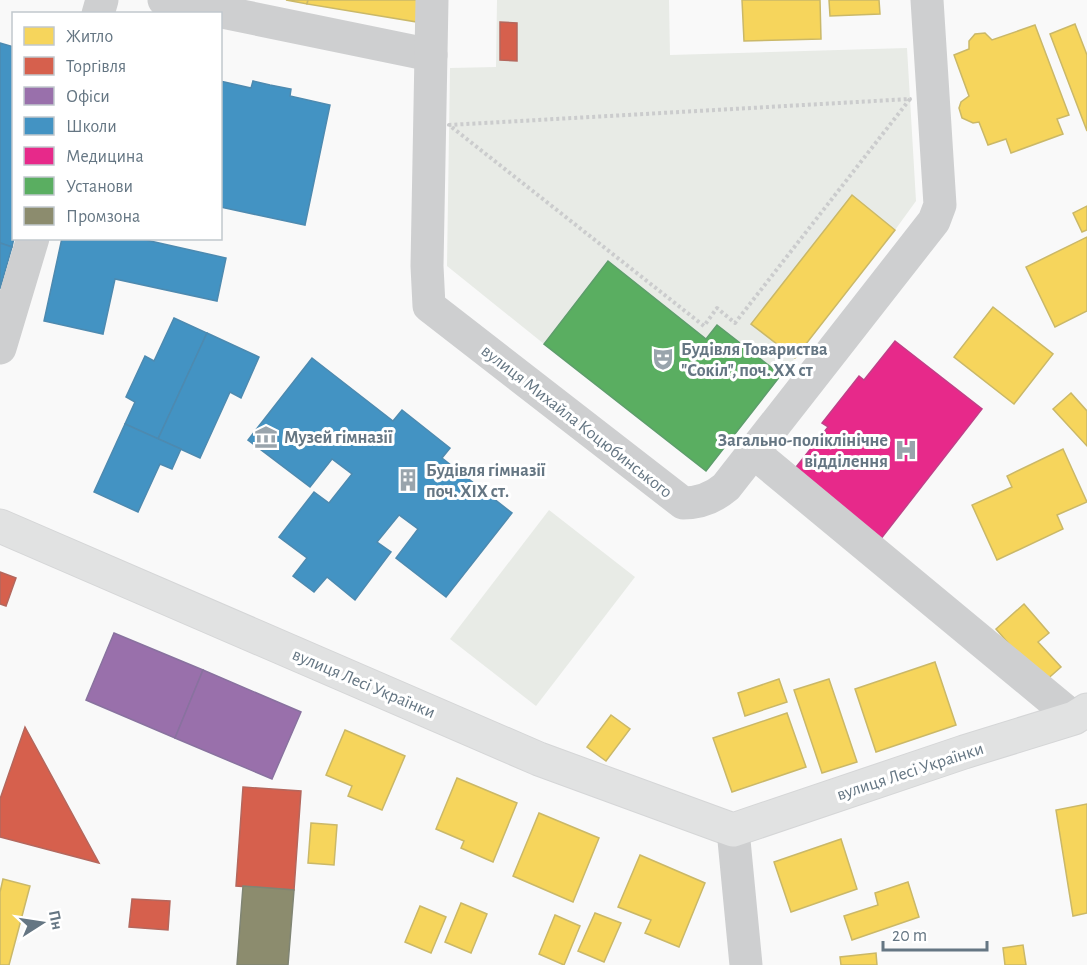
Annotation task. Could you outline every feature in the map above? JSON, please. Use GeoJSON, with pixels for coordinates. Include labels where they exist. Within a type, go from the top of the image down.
{"type":"FeatureCollection","features":[{"type":"Feature","properties":{"kind":"street"},"geometry":{"type":"LineString","coordinates":[[164,0],[431,55],[432,0]]}},
{"type":"Feature","properties":{"kind":"street","name":"вулиця Михайла Коцюбинського"},"geometry":{"type":"LineString","coordinates":[[431,55],[429,306],[683,503],[704,500],[718,494],[726,487],[934,221],[940,205],[931,4]]}},
{"type":"Feature","properties":{"kind":"street"},"geometry":{"type":"LineString","coordinates":[[0,348],[32,240]]}},
{"type":"Feature","properties":{"kind":"street"},"geometry":{"type":"LineString","coordinates":[[753,452],[1081,714]]}},
{"type":"Feature","properties":{"kind":"street","name":"вулиця Лесі Українки"},"geometry":{"type":"LineString","coordinates":[[0,526],[539,759],[733,830],[1081,714]]}},
{"type":"Feature","properties":{"kind":"street"},"geometry":{"type":"LineString","coordinates":[[733,830],[746,965]]}},
{"type":"Feature","properties":{"kind":"path"},"geometry":{"type":"LineString","coordinates":[[910,99],[735,323],[717,309],[704,326],[449,125],[910,99]]}},
{"type":"Feature","properties":{"kind":"shaded area"},"geometry":{"type":"Polygon","coordinates":[[[497,0],[669,0],[670,55],[907,48],[916,201],[895,230],[852,196],[795,358],[781,375],[718,325],[706,339],[608,261],[544,344],[447,266],[450,68],[496,67],[497,0]]]}},
{"type":"Feature","properties":{"kind":"shaded area"},"geometry":{"type":"Polygon","coordinates":[[[549,510],[635,577],[536,706],[450,639],[549,510]]]}},
{"type":"Feature","properties":{"kind":"building: Житло"},"geometry":{"type":"Polygon","coordinates":[[[286,0],[308,0],[307,4],[286,0]]]}},
{"type":"Feature","properties":{"kind":"building: Житло"},"geometry":{"type":"Polygon","coordinates":[[[308,0],[423,0],[423,23],[307,4],[308,0]]]}},
{"type":"Feature","properties":{"kind":"building: Житло"},"geometry":{"type":"Polygon","coordinates":[[[742,0],[820,0],[821,39],[744,41],[742,0]]]}},
{"type":"Feature","properties":{"kind":"building: Житло"},"geometry":{"type":"Polygon","coordinates":[[[829,0],[879,0],[880,14],[830,16],[829,0]]]}},
{"type":"Feature","properties":{"kind":"building: Житло"},"geometry":{"type":"Polygon","coordinates":[[[1075,24],[1087,55],[1087,131],[1050,34],[1075,24]]]}},
{"type":"Feature","properties":{"kind":"building: Житло"},"geometry":{"type":"Polygon","coordinates":[[[1035,25],[1069,115],[1057,119],[1063,134],[1011,153],[1006,139],[988,145],[979,122],[973,123],[962,118],[959,108],[961,102],[969,96],[954,55],[969,49],[969,41],[975,34],[985,33],[992,40],[1035,25]]]}},
{"type":"Feature","properties":{"kind":"building: Житло"},"geometry":{"type":"Polygon","coordinates":[[[852,195],[895,230],[795,358],[751,324],[852,195]]]}},
{"type":"Feature","properties":{"kind":"building: Житло"},"geometry":{"type":"Polygon","coordinates":[[[1087,206],[1087,230],[1082,232],[1073,213],[1087,206]]]}},
{"type":"Feature","properties":{"kind":"building: Житло"},"geometry":{"type":"Polygon","coordinates":[[[1087,237],[1087,311],[1055,327],[1026,267],[1087,237]]]}},
{"type":"Feature","properties":{"kind":"building: Житло"},"geometry":{"type":"Polygon","coordinates":[[[993,307],[1053,354],[1014,404],[954,357],[993,307]]]}},
{"type":"Feature","properties":{"kind":"building: Житло"},"geometry":{"type":"Polygon","coordinates":[[[1071,393],[1087,411],[1087,446],[1053,409],[1071,393]]]}},
{"type":"Feature","properties":{"kind":"building: Житло"},"geometry":{"type":"Polygon","coordinates":[[[1063,449],[1087,502],[1057,515],[1063,529],[997,560],[972,505],[1012,487],[1007,476],[1063,449]]]}},
{"type":"Feature","properties":{"kind":"building: Житло"},"geometry":{"type":"Polygon","coordinates":[[[1024,604],[1049,633],[1038,642],[1061,667],[1043,683],[996,629],[1024,604]]]}},
{"type":"Feature","properties":{"kind":"building: Житло"},"geometry":{"type":"Polygon","coordinates":[[[935,662],[956,725],[876,752],[855,689],[935,662]]]}},
{"type":"Feature","properties":{"kind":"building: Житло"},"geometry":{"type":"Polygon","coordinates":[[[779,679],[787,702],[745,716],[738,693],[779,679]]]}},
{"type":"Feature","properties":{"kind":"building: Житло"},"geometry":{"type":"Polygon","coordinates":[[[829,679],[857,762],[822,773],[794,690],[829,679]]]}},
{"type":"Feature","properties":{"kind":"building: Житло"},"geometry":{"type":"Polygon","coordinates":[[[787,713],[806,767],[732,792],[713,738],[787,713]]]}},
{"type":"Feature","properties":{"kind":"building: Житло"},"geometry":{"type":"Polygon","coordinates":[[[611,715],[630,729],[606,761],[587,747],[611,715]]]}},
{"type":"Feature","properties":{"kind":"building: Житло"},"geometry":{"type":"Polygon","coordinates":[[[345,730],[405,756],[382,810],[348,796],[352,786],[326,775],[345,730]]]}},
{"type":"Feature","properties":{"kind":"building: Житло"},"geometry":{"type":"Polygon","coordinates":[[[457,778],[517,803],[493,862],[461,848],[464,841],[436,829],[457,778]]]}},
{"type":"Feature","properties":{"kind":"building: Житло"},"geometry":{"type":"Polygon","coordinates":[[[1087,804],[1087,913],[1073,916],[1056,810],[1087,804]]]}},
{"type":"Feature","properties":{"kind":"building: Житло"},"geometry":{"type":"Polygon","coordinates":[[[539,813],[599,838],[573,902],[513,876],[539,813]]]}},
{"type":"Feature","properties":{"kind":"building: Житло"},"geometry":{"type":"Polygon","coordinates":[[[311,823],[337,825],[334,865],[308,863],[311,823]]]}},
{"type":"Feature","properties":{"kind":"building: Житло"},"geometry":{"type":"Polygon","coordinates":[[[841,839],[857,889],[791,912],[774,862],[841,839]]]}},
{"type":"Feature","properties":{"kind":"building: Житло"},"geometry":{"type":"Polygon","coordinates":[[[640,855],[705,883],[679,947],[645,933],[651,920],[618,907],[640,855]]]}},
{"type":"Feature","properties":{"kind":"building: Житло"},"geometry":{"type":"Polygon","coordinates":[[[3,879],[30,886],[9,965],[0,965],[0,892],[3,879]]]}},
{"type":"Feature","properties":{"kind":"building: Житло"},"geometry":{"type":"Polygon","coordinates":[[[908,882],[919,917],[852,940],[844,916],[878,905],[875,893],[908,882]]]}},
{"type":"Feature","properties":{"kind":"building: Житло"},"geometry":{"type":"Polygon","coordinates":[[[461,903],[487,914],[471,953],[445,942],[461,903]]]}},
{"type":"Feature","properties":{"kind":"building: Житло"},"geometry":{"type":"Polygon","coordinates":[[[420,906],[446,917],[431,953],[405,942],[420,906]]]}},
{"type":"Feature","properties":{"kind":"building: Житло"},"geometry":{"type":"Polygon","coordinates":[[[595,913],[621,923],[604,962],[578,951],[595,913]]]}},
{"type":"Feature","properties":{"kind":"building: Житло"},"geometry":{"type":"Polygon","coordinates":[[[555,915],[580,926],[564,965],[539,954],[555,915]]]}},
{"type":"Feature","properties":{"kind":"building: Житло"},"geometry":{"type":"Polygon","coordinates":[[[1023,945],[1026,965],[1005,965],[1003,948],[1023,945]]]}},
{"type":"Feature","properties":{"kind":"building: Житло"},"geometry":{"type":"Polygon","coordinates":[[[876,953],[877,965],[841,965],[840,957],[876,953]]]}},
{"type":"Feature","properties":{"kind":"building: Торгівля"},"geometry":{"type":"Polygon","coordinates":[[[500,22],[517,23],[517,61],[500,60],[500,22]]]}},
{"type":"Feature","properties":{"kind":"building: Торгівля"},"geometry":{"type":"Polygon","coordinates":[[[0,572],[16,578],[6,606],[0,604],[0,572]]]}},
{"type":"Feature","properties":{"kind":"building: Торгівля"},"geometry":{"type":"Polygon","coordinates":[[[25,727],[99,863],[0,837],[0,799],[25,727]]]}},
{"type":"Feature","properties":{"kind":"building: Торгівля"},"geometry":{"type":"Polygon","coordinates":[[[243,787],[301,791],[294,890],[236,886],[243,787]]]}},
{"type":"Feature","properties":{"kind":"building: Торгівля"},"geometry":{"type":"Polygon","coordinates":[[[132,899],[170,901],[168,930],[129,927],[132,899]]]}},
{"type":"Feature","properties":{"kind":"building: Офіси"},"geometry":{"type":"Polygon","coordinates":[[[114,633],[203,670],[175,738],[86,700],[114,633]]]}},
{"type":"Feature","properties":{"kind":"building: Офіси"},"geometry":{"type":"Polygon","coordinates":[[[203,670],[301,712],[272,779],[175,738],[203,670]]]}},
{"type":"Feature","properties":{"kind":"building: Школи"},"geometry":{"type":"Polygon","coordinates":[[[0,43],[12,46],[14,240],[12,247],[0,243],[0,43]]]}},
{"type":"Feature","properties":{"kind":"building: Школи"},"geometry":{"type":"Polygon","coordinates":[[[222,81],[251,88],[253,81],[291,89],[290,96],[330,105],[305,225],[222,207],[222,81]]]}},
{"type":"Feature","properties":{"kind":"building: Школи"},"geometry":{"type":"Polygon","coordinates":[[[62,240],[146,240],[226,258],[217,301],[115,279],[103,334],[44,321],[62,240]]]}},
{"type":"Feature","properties":{"kind":"building: Школи"},"geometry":{"type":"Polygon","coordinates":[[[0,243],[12,247],[0,289],[0,243]]]}},
{"type":"Feature","properties":{"kind":"building: Школи"},"geometry":{"type":"Polygon","coordinates":[[[174,318],[207,333],[158,439],[125,424],[135,402],[126,397],[145,356],[154,361],[174,318]]]}},
{"type":"Feature","properties":{"kind":"building: Школи"},"geometry":{"type":"Polygon","coordinates":[[[207,333],[259,357],[241,398],[230,392],[200,458],[158,439],[207,333]]]}},
{"type":"Feature","properties":{"kind":"building: Школи","name":"Будівля гімназії поч. XIX ст."},"geometry":{"type":"Polygon","coordinates":[[[312,358],[393,421],[402,410],[450,448],[442,458],[512,513],[446,597],[396,558],[418,529],[399,515],[377,542],[391,552],[355,600],[327,577],[314,592],[293,576],[307,558],[279,537],[314,492],[329,503],[352,474],[332,459],[310,487],[248,440],[312,358]]]}},
{"type":"Feature","properties":{"kind":"building: Школи"},"geometry":{"type":"Polygon","coordinates":[[[125,424],[181,449],[172,469],[160,464],[138,512],[94,492],[125,424]]]}},
{"type":"Feature","properties":{"kind":"building: Медицина"},"geometry":{"type":"Polygon","coordinates":[[[895,341],[982,409],[880,540],[793,471],[828,427],[822,423],[859,376],[864,380],[895,341]]]}},
{"type":"Feature","properties":{"kind":"building: Установи","name":"Будівля Товариства \"Сокіл\", поч. ХХ ст"},"geometry":{"type":"Polygon","coordinates":[[[608,261],[706,339],[717,325],[781,375],[706,471],[544,344],[608,261]]]}},
{"type":"Feature","properties":{"kind":"building: Промзона"},"geometry":{"type":"Polygon","coordinates":[[[243,886],[294,890],[288,965],[237,965],[243,886]]]}},
{"type":"Feature","properties":{"kind":"place","name":"Будівля Товариства \"Сокіл\", поч. ХХ ст"},"geometry":{"type":"Point","coordinates":[663,359]}},
{"type":"Feature","properties":{"kind":"place","name":"Музей гімназії"},"geometry":{"type":"Point","coordinates":[266,437]}},
{"type":"Feature","properties":{"kind":"place","name":"Загально-поліклінічне відділення"},"geometry":{"type":"Point","coordinates":[906,450]}},
{"type":"Feature","properties":{"kind":"place","name":"Будівля гімназії поч. XIX ст."},"geometry":{"type":"Point","coordinates":[408,480]}}]}
